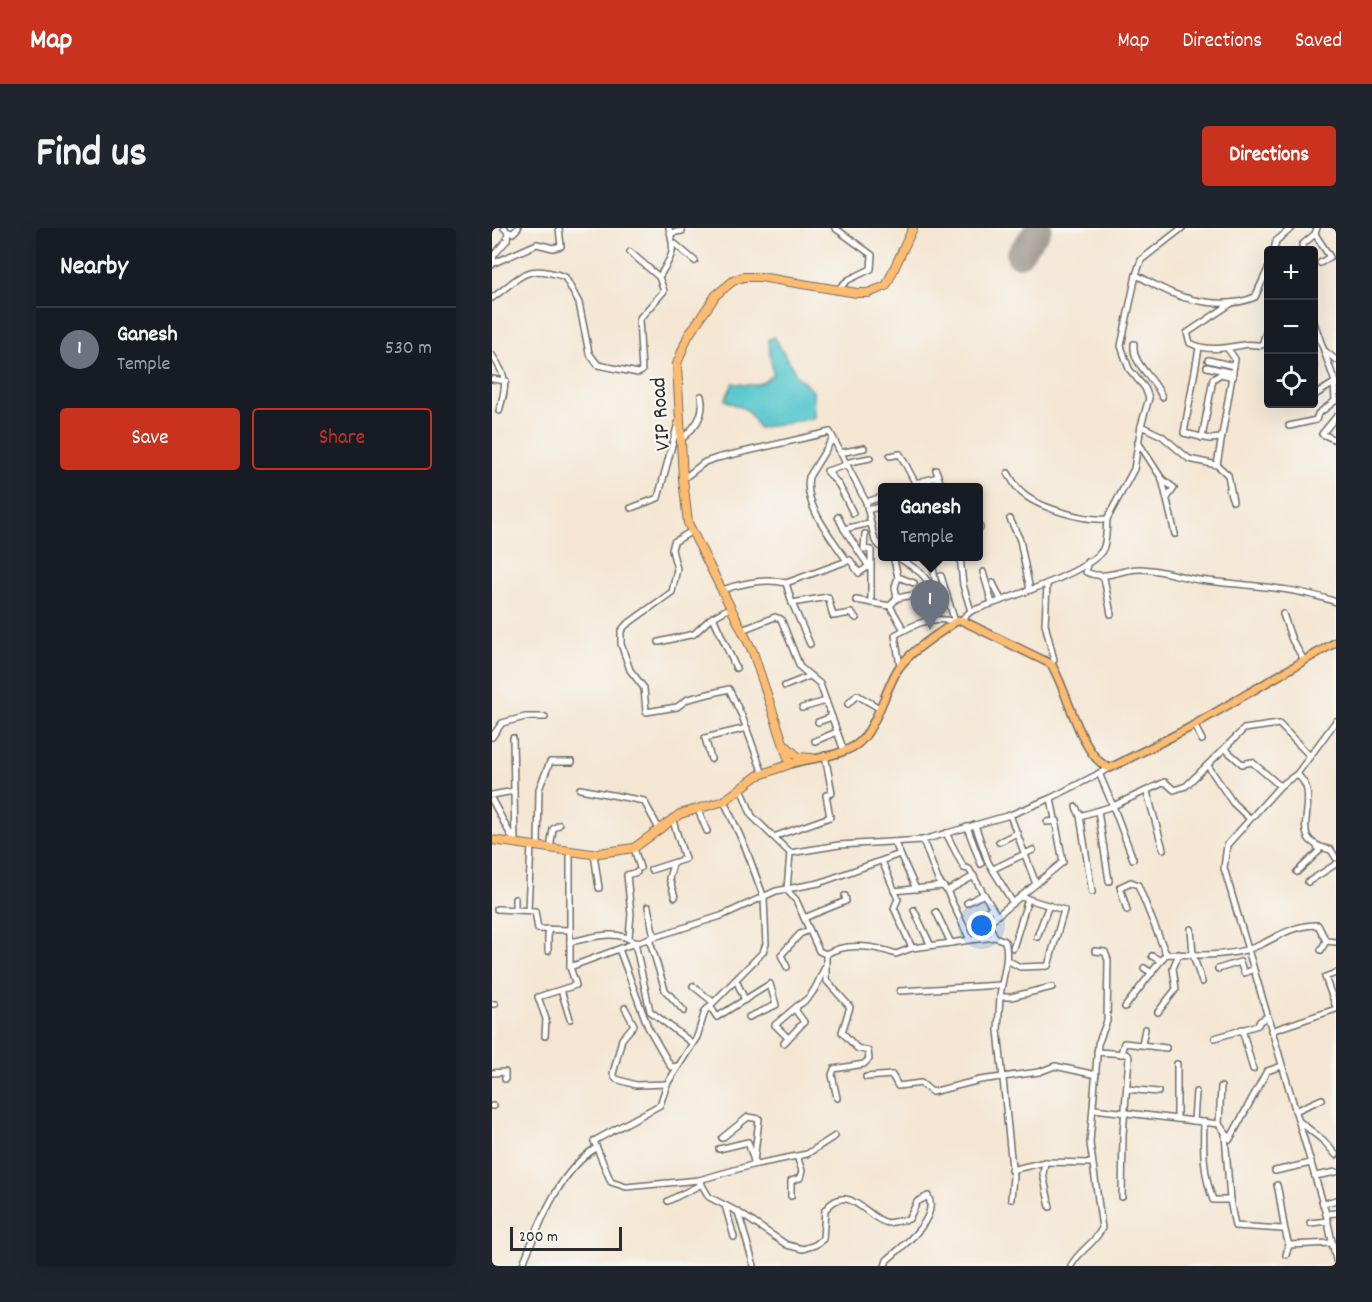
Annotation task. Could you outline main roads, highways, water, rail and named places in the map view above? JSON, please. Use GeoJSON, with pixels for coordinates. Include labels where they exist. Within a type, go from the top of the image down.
{"type":"FeatureCollection","features":[{"type":"Feature","properties":{"kind":"highway","name":"VIP Road"},"geometry":{"type":"LineString","coordinates":[[789,764],[753,652],[692,531],[686,508],[683,479],[677,364],[681,350],[716,295],[733,281],[743,277],[760,277],[835,291],[868,293],[886,286],[913,228]]}},
{"type":"Feature","properties":{"kind":"highway"},"geometry":{"type":"LineString","coordinates":[[492,840],[570,853],[594,854],[634,848],[672,818],[724,801],[765,773],[779,762],[784,744],[798,757],[812,758]]}},
{"type":"Feature","properties":{"kind":"highway"},"geometry":{"type":"LineString","coordinates":[[765,773],[789,764]]}},
{"type":"Feature","properties":{"kind":"main road"},"geometry":{"type":"LineString","coordinates":[[789,764],[844,751],[864,738],[900,666],[958,621],[1051,664],[1080,732],[1100,762],[1110,768],[1194,724],[1336,642]]}},
{"type":"Feature","properties":{"kind":"water"},"geometry":{"type":"Polygon","coordinates":[[[774,337],[797,376],[813,391],[814,418],[759,428],[747,410],[725,400],[733,383],[759,384],[773,374],[768,340],[774,337]]]}},
{"type":"Feature","properties":{"kind":"place","name":"Ganesh"},"geometry":{"type":"Point","coordinates":[930,630]}}]}
